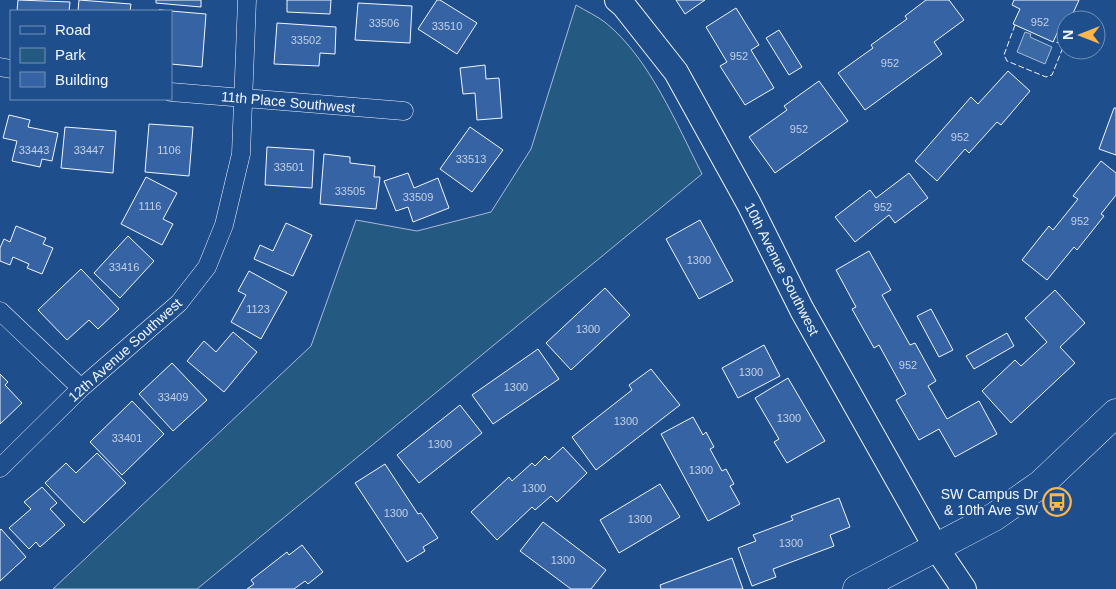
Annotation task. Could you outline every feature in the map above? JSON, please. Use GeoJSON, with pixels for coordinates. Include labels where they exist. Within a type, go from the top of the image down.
{"type":"FeatureCollection","features":[{"type":"Feature","properties":{"kind":"main road"},"geometry":{"type":"LineString","coordinates":[[857,589],[934,546],[994,517],[1041,484],[1116,413]]}},
{"type":"Feature","properties":{"kind":"street","name":"12th Avenue Southwest"},"geometry":{"type":"LineString","coordinates":[[0,468],[81,388],[179,303],[207,267],[224,225],[241,154],[247,0]]}},
{"type":"Feature","properties":{"kind":"street","name":"10th Avenue Southwest"},"geometry":{"type":"LineString","coordinates":[[617,0],[624,6],[676,72],[749,204],[802,310],[934,546]]}},
{"type":"Feature","properties":{"kind":"street","name":"11th Place Southwest"},"geometry":{"type":"LineString","coordinates":[[172,92],[404,111]]}},
{"type":"Feature","properties":{"kind":"street"},"geometry":{"type":"LineString","coordinates":[[0,312],[81,388]]}},
{"type":"Feature","properties":{"kind":"street"},"geometry":{"type":"LineString","coordinates":[[934,546],[964,589]]}},
{"type":"Feature","properties":{"kind":"green space"},"geometry":{"type":"Polygon","coordinates":[[[576,5],[606,23],[636,55],[661,94],[702,174],[197,589],[53,589],[311,346],[356,220],[417,231],[491,212],[531,149],[576,5]]]}},
{"type":"Feature","properties":{"kind":"shaded area"},"geometry":{"type":"Polygon","coordinates":[[[1025,32],[1031,34],[1030,37],[1052,47],[1045,64],[1017,52],[1025,32]]]}},
{"type":"Feature","properties":{"kind":"building"},"geometry":{"type":"Polygon","coordinates":[[[18,0],[70,2],[69,10],[17,10],[18,0]]]}},
{"type":"Feature","properties":{"kind":"building"},"geometry":{"type":"Polygon","coordinates":[[[79,0],[131,4],[130,10],[78,10],[79,0]]]}},
{"type":"Feature","properties":{"kind":"building"},"geometry":{"type":"Polygon","coordinates":[[[156,0],[201,0],[201,7],[156,3],[156,0]]]}},
{"type":"Feature","properties":{"kind":"building"},"geometry":{"type":"Polygon","coordinates":[[[287,0],[331,0],[330,14],[287,12],[287,0]]]}},
{"type":"Feature","properties":{"kind":"building"},"geometry":{"type":"Polygon","coordinates":[[[437,0],[477,23],[457,54],[418,29],[437,0]]]}},
{"type":"Feature","properties":{"kind":"building"},"geometry":{"type":"Polygon","coordinates":[[[676,0],[705,0],[685,14],[676,0]]]}},
{"type":"Feature","properties":{"kind":"building"},"geometry":{"type":"Polygon","coordinates":[[[926,0],[949,0],[964,20],[934,42],[942,54],[865,110],[838,73],[873,48],[871,45],[907,19],[905,16],[926,0]]]}},
{"type":"Feature","properties":{"kind":"building"},"geometry":{"type":"Polygon","coordinates":[[[1014,0],[1079,0],[1074,10],[1056,10],[1056,36],[1053,42],[1013,24],[1020,9],[1012,5],[1014,0]]]}},
{"type":"Feature","properties":{"kind":"building"},"geometry":{"type":"Polygon","coordinates":[[[358,3],[412,6],[410,43],[355,40],[358,3]]]}},
{"type":"Feature","properties":{"kind":"building"},"geometry":{"type":"Polygon","coordinates":[[[736,8],[759,45],[751,50],[774,88],[745,105],[720,66],[727,62],[706,27],[736,8]]]}},
{"type":"Feature","properties":{"kind":"building"},"geometry":{"type":"Polygon","coordinates":[[[172,11],[206,14],[202,67],[172,64],[172,11]]]}},
{"type":"Feature","properties":{"kind":"building"},"geometry":{"type":"Polygon","coordinates":[[[277,23],[336,27],[335,54],[320,53],[319,66],[274,64],[277,23]]]}},
{"type":"Feature","properties":{"kind":"building"},"geometry":{"type":"Polygon","coordinates":[[[779,30],[802,67],[789,75],[766,38],[779,30]]]}},
{"type":"Feature","properties":{"kind":"building"},"geometry":{"type":"Polygon","coordinates":[[[485,65],[486,79],[499,78],[502,118],[477,120],[475,93],[463,94],[460,68],[485,65]]]}},
{"type":"Feature","properties":{"kind":"building"},"geometry":{"type":"Polygon","coordinates":[[[1008,71],[1030,91],[1001,125],[997,122],[969,153],[965,149],[937,181],[915,161],[971,97],[978,104],[1008,71]]]}},
{"type":"Feature","properties":{"kind":"building"},"geometry":{"type":"Polygon","coordinates":[[[819,81],[848,121],[775,173],[749,137],[787,110],[784,106],[819,81]]]}},
{"type":"Feature","properties":{"kind":"building"},"geometry":{"type":"Polygon","coordinates":[[[1114,108],[1116,108],[1116,155],[1099,149],[1114,108]]]}},
{"type":"Feature","properties":{"kind":"building"},"geometry":{"type":"Polygon","coordinates":[[[9,115],[30,120],[28,127],[58,133],[52,161],[42,159],[40,167],[12,161],[17,141],[3,138],[9,115]]]}},
{"type":"Feature","properties":{"kind":"building"},"geometry":{"type":"Polygon","coordinates":[[[149,124],[193,127],[189,176],[145,172],[149,124]]]}},
{"type":"Feature","properties":{"kind":"building"},"geometry":{"type":"Polygon","coordinates":[[[65,127],[116,131],[113,173],[61,168],[65,127]]]}},
{"type":"Feature","properties":{"kind":"building"},"geometry":{"type":"Polygon","coordinates":[[[470,127],[503,150],[472,192],[440,169],[470,127]]]}},
{"type":"Feature","properties":{"kind":"building"},"geometry":{"type":"Polygon","coordinates":[[[267,147],[314,150],[312,188],[265,185],[267,147]]]}},
{"type":"Feature","properties":{"kind":"building"},"geometry":{"type":"Polygon","coordinates":[[[324,154],[350,157],[350,163],[375,166],[374,177],[380,177],[376,209],[320,204],[324,154]]]}},
{"type":"Feature","properties":{"kind":"building"},"geometry":{"type":"Polygon","coordinates":[[[1101,161],[1116,173],[1116,195],[1101,214],[1104,216],[1077,250],[1074,247],[1047,280],[1022,260],[1049,226],[1053,230],[1078,199],[1073,196],[1101,161]]]}},
{"type":"Feature","properties":{"kind":"building"},"geometry":{"type":"Polygon","coordinates":[[[408,173],[414,188],[438,178],[449,208],[413,222],[408,207],[396,211],[384,181],[408,173]]]}},
{"type":"Feature","properties":{"kind":"building"},"geometry":{"type":"Polygon","coordinates":[[[909,173],[928,198],[895,223],[889,215],[855,242],[835,217],[870,190],[876,198],[909,173]]]}},
{"type":"Feature","properties":{"kind":"building"},"geometry":{"type":"Polygon","coordinates":[[[146,177],[177,193],[163,219],[173,224],[162,245],[121,224],[146,177]]]}},
{"type":"Feature","properties":{"kind":"building"},"geometry":{"type":"Polygon","coordinates":[[[700,220],[733,281],[699,299],[666,239],[700,220]]]}},
{"type":"Feature","properties":{"kind":"building"},"geometry":{"type":"Polygon","coordinates":[[[286,223],[312,235],[293,276],[254,259],[260,245],[273,251],[286,223]]]}},
{"type":"Feature","properties":{"kind":"building"},"geometry":{"type":"Polygon","coordinates":[[[16,226],[46,238],[43,244],[53,248],[42,274],[27,268],[29,264],[13,257],[10,265],[0,261],[0,248],[4,239],[10,242],[16,226]]]}},
{"type":"Feature","properties":{"kind":"building"},"geometry":{"type":"Polygon","coordinates":[[[128,236],[154,261],[120,298],[94,273],[128,236]]]}},
{"type":"Feature","properties":{"kind":"building"},"geometry":{"type":"Polygon","coordinates":[[[869,251],[891,290],[882,295],[910,345],[915,343],[936,381],[928,386],[947,419],[979,401],[997,434],[955,457],[939,429],[919,440],[896,400],[906,394],[879,345],[874,348],[852,309],[856,307],[836,270],[869,251]]]}},
{"type":"Feature","properties":{"kind":"building"},"geometry":{"type":"Polygon","coordinates":[[[81,269],[119,309],[98,329],[89,320],[67,340],[38,310],[81,269]]]}},
{"type":"Feature","properties":{"kind":"building"},"geometry":{"type":"Polygon","coordinates":[[[249,271],[287,292],[261,339],[231,322],[246,295],[238,291],[249,271]]]}},
{"type":"Feature","properties":{"kind":"building"},"geometry":{"type":"Polygon","coordinates":[[[605,288],[630,315],[571,370],[546,343],[605,288]]]}},
{"type":"Feature","properties":{"kind":"building"},"geometry":{"type":"Polygon","coordinates":[[[1055,290],[1085,323],[1060,347],[1075,363],[1011,423],[982,391],[1015,360],[1021,366],[1047,342],[1025,318],[1055,290]]]}},
{"type":"Feature","properties":{"kind":"building"},"geometry":{"type":"Polygon","coordinates":[[[931,309],[953,350],[939,357],[917,316],[931,309]]]}},
{"type":"Feature","properties":{"kind":"building"},"geometry":{"type":"Polygon","coordinates":[[[233,332],[257,352],[224,392],[187,361],[204,341],[216,352],[233,332]]]}},
{"type":"Feature","properties":{"kind":"building"},"geometry":{"type":"Polygon","coordinates":[[[1007,333],[1014,346],[974,369],[966,356],[1007,333]]]}},
{"type":"Feature","properties":{"kind":"building"},"geometry":{"type":"Polygon","coordinates":[[[764,345],[780,376],[738,398],[722,368],[764,345]]]}},
{"type":"Feature","properties":{"kind":"building"},"geometry":{"type":"Polygon","coordinates":[[[538,349],[559,379],[493,424],[472,395],[538,349]]]}},
{"type":"Feature","properties":{"kind":"building"},"geometry":{"type":"Polygon","coordinates":[[[172,363],[207,400],[173,431],[139,394],[172,363]]]}},
{"type":"Feature","properties":{"kind":"building"},"geometry":{"type":"Polygon","coordinates":[[[651,369],[680,405],[596,470],[572,437],[632,390],[629,385],[651,369]]]}},
{"type":"Feature","properties":{"kind":"building"},"geometry":{"type":"Polygon","coordinates":[[[0,374],[8,382],[5,385],[22,403],[0,424],[0,374]]]}},
{"type":"Feature","properties":{"kind":"building"},"geometry":{"type":"Polygon","coordinates":[[[788,378],[825,441],[787,463],[774,442],[779,439],[755,398],[788,378]]]}},
{"type":"Feature","properties":{"kind":"building"},"geometry":{"type":"Polygon","coordinates":[[[132,401],[164,434],[122,475],[90,442],[132,401]]]}},
{"type":"Feature","properties":{"kind":"building"},"geometry":{"type":"Polygon","coordinates":[[[460,405],[482,433],[419,483],[397,455],[460,405]]]}},
{"type":"Feature","properties":{"kind":"building"},"geometry":{"type":"Polygon","coordinates":[[[693,417],[703,435],[706,432],[714,447],[710,449],[722,471],[726,469],[734,484],[730,486],[740,504],[708,521],[661,434],[693,417]]]}},
{"type":"Feature","properties":{"kind":"building"},"geometry":{"type":"Polygon","coordinates":[[[563,447],[587,473],[557,502],[551,496],[535,510],[532,507],[497,540],[471,512],[509,477],[512,481],[532,463],[535,466],[545,456],[549,460],[563,447]]]}},
{"type":"Feature","properties":{"kind":"building"},"geometry":{"type":"Polygon","coordinates":[[[97,453],[126,483],[84,523],[45,483],[66,463],[76,473],[97,453]]]}},
{"type":"Feature","properties":{"kind":"building"},"geometry":{"type":"Polygon","coordinates":[[[385,464],[418,514],[421,513],[438,538],[423,547],[425,551],[407,562],[355,483],[385,464]]]}},
{"type":"Feature","properties":{"kind":"building"},"geometry":{"type":"Polygon","coordinates":[[[660,484],[680,517],[619,553],[600,520],[660,484]]]}},
{"type":"Feature","properties":{"kind":"building"},"geometry":{"type":"Polygon","coordinates":[[[42,487],[57,503],[50,509],[65,525],[40,547],[36,542],[29,549],[9,528],[31,509],[24,502],[42,487]]]}},
{"type":"Feature","properties":{"kind":"building"},"geometry":{"type":"Polygon","coordinates":[[[839,498],[850,527],[830,535],[834,546],[773,569],[776,577],[752,586],[738,548],[756,541],[753,535],[793,520],[791,516],[839,498]]]}},
{"type":"Feature","properties":{"kind":"building"},"geometry":{"type":"Polygon","coordinates":[[[543,522],[606,570],[591,589],[571,589],[520,551],[543,522]]]}},
{"type":"Feature","properties":{"kind":"building"},"geometry":{"type":"Polygon","coordinates":[[[0,530],[26,557],[0,581],[0,530]]]}},
{"type":"Feature","properties":{"kind":"building"},"geometry":{"type":"Polygon","coordinates":[[[302,545],[323,572],[308,584],[305,581],[294,589],[247,589],[254,584],[251,580],[287,552],[289,555],[302,545]]]}},
{"type":"Feature","properties":{"kind":"building"},"geometry":{"type":"Polygon","coordinates":[[[732,558],[743,589],[661,589],[660,585],[732,558]]]}},
{"type":"Feature","properties":{"kind":"fence"},"geometry":{"type":"LineString","coordinates":[[1015,25],[1004,55],[1007,61],[1046,77],[1052,75],[1062,50],[1061,44],[1053,41]]}},
{"type":"Feature","properties":{"kind":"place","name":"SW Campus Dr & 10th Ave SW"},"geometry":{"type":"Point","coordinates":[1057,502]}}]}
